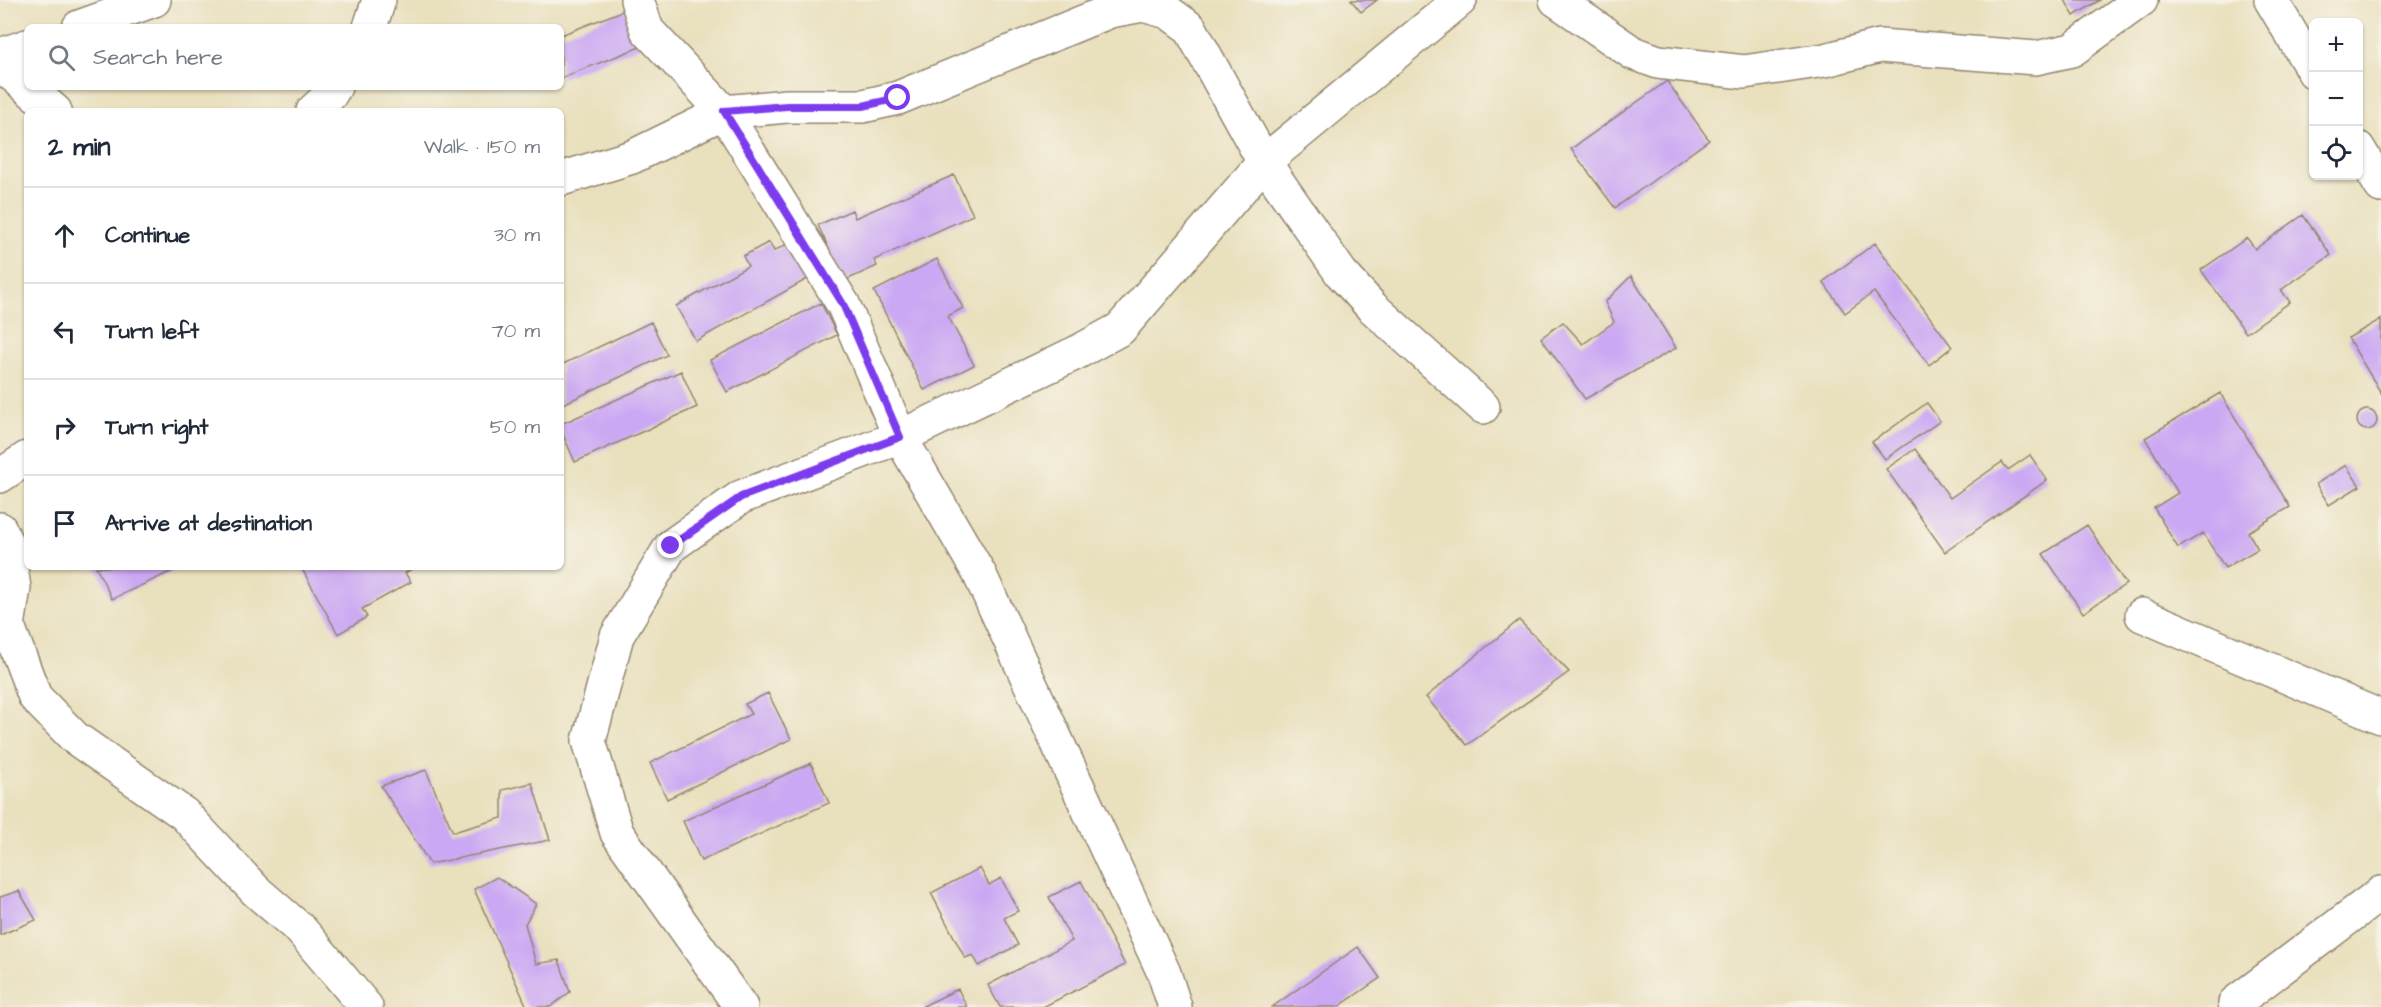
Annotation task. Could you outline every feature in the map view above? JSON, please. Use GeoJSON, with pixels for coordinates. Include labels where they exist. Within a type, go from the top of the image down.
{"type":"FeatureCollection","features":[{"type":"Feature","properties":{"kind":"street"},"geometry":{"type":"LineString","coordinates":[[87,24],[154,0]]}},
{"type":"Feature","properties":{"kind":"street"},"geometry":{"type":"LineString","coordinates":[[371,24],[379,0]]}},
{"type":"Feature","properties":{"kind":"street"},"geometry":{"type":"LineString","coordinates":[[637,0],[647,30],[724,111],[843,304],[900,437],[979,573],[1164,973],[1175,1007]]}},
{"type":"Feature","properties":{"kind":"street"},"geometry":{"type":"LineString","coordinates":[[741,1007],[617,833],[589,741],[617,636],[671,546],[741,497],[900,437],[1076,353],[1120,329],[1264,162],[1460,0]]}},
{"type":"Feature","properties":{"kind":"street"},"geometry":{"type":"LineString","coordinates":[[1556,0],[1633,53],[1658,62],[1744,72],[1825,60],[1880,46],[2036,58],[2055,55],[2072,50],[2142,0]]}},
{"type":"Feature","properties":{"kind":"street"},"geometry":{"type":"LineString","coordinates":[[2271,0],[2309,65]]}},
{"type":"Feature","properties":{"kind":"street"},"geometry":{"type":"LineString","coordinates":[[564,179],[632,157],[724,111],[787,106],[863,106],[898,98],[1110,10],[1147,2],[1168,12],[1190,28],[1264,162],[1341,273],[1372,307],[1483,407]]}},
{"type":"Feature","properties":{"kind":"street"},"geometry":{"type":"LineString","coordinates":[[0,55],[24,47]]}},
{"type":"Feature","properties":{"kind":"street"},"geometry":{"type":"LineString","coordinates":[[0,64],[24,85]]}},
{"type":"Feature","properties":{"kind":"street"},"geometry":{"type":"LineString","coordinates":[[30,90],[51,108]]}},
{"type":"Feature","properties":{"kind":"street"},"geometry":{"type":"LineString","coordinates":[[316,108],[334,90]]}},
{"type":"Feature","properties":{"kind":"street"},"geometry":{"type":"LineString","coordinates":[[2363,156],[2381,186]]}},
{"type":"Feature","properties":{"kind":"street"},"geometry":{"type":"LineString","coordinates":[[0,476],[24,460]]}},
{"type":"Feature","properties":{"kind":"street"},"geometry":{"type":"LineString","coordinates":[[0,529],[8,547],[14,588],[4,628],[35,697],[75,738],[184,814],[256,891],[301,930],[366,1007]]}},
{"type":"Feature","properties":{"kind":"street"},"geometry":{"type":"LineString","coordinates":[[2142,615],[2381,717]]}},
{"type":"Feature","properties":{"kind":"street"},"geometry":{"type":"LineString","coordinates":[[2235,1003],[2381,893]]}},
{"type":"Feature","properties":{"kind":"building"},"geometry":{"type":"Polygon","coordinates":[[[1351,0],[1377,0],[1361,12],[1351,0]]]}},
{"type":"Feature","properties":{"kind":"building"},"geometry":{"type":"Polygon","coordinates":[[[2065,0],[2100,0],[2074,16],[2065,0]]]}},
{"type":"Feature","properties":{"kind":"building"},"geometry":{"type":"Polygon","coordinates":[[[625,10],[640,47],[564,77],[564,34],[625,10]]]}},
{"type":"Feature","properties":{"kind":"building"},"geometry":{"type":"Polygon","coordinates":[[[1667,81],[1709,140],[1615,208],[1571,149],[1667,81]]]}},
{"type":"Feature","properties":{"kind":"building"},"geometry":{"type":"Polygon","coordinates":[[[954,175],[973,215],[874,260],[877,266],[844,281],[818,225],[852,210],[855,218],[954,175]]]}},
{"type":"Feature","properties":{"kind":"building"},"geometry":{"type":"Polygon","coordinates":[[[2303,215],[2331,255],[2281,290],[2290,302],[2246,333],[2201,270],[2247,238],[2255,249],[2303,215]]]}},
{"type":"Feature","properties":{"kind":"building"},"geometry":{"type":"Polygon","coordinates":[[[769,242],[774,251],[791,242],[811,277],[696,341],[676,306],[748,266],[743,256],[769,242]]]}},
{"type":"Feature","properties":{"kind":"building"},"geometry":{"type":"Polygon","coordinates":[[[1875,243],[1952,347],[1929,365],[1874,292],[1845,313],[1823,282],[1875,243]]]}},
{"type":"Feature","properties":{"kind":"building"},"geometry":{"type":"Polygon","coordinates":[[[937,259],[963,308],[948,316],[974,365],[924,390],[874,291],[937,259]]]}},
{"type":"Feature","properties":{"kind":"building"},"geometry":{"type":"Polygon","coordinates":[[[1631,276],[1676,348],[1585,399],[1541,338],[1563,322],[1583,344],[1614,322],[1605,302],[1631,276]]]}},
{"type":"Feature","properties":{"kind":"building"},"geometry":{"type":"Polygon","coordinates":[[[821,303],[837,335],[727,392],[710,360],[821,303]]]}},
{"type":"Feature","properties":{"kind":"building"},"geometry":{"type":"Polygon","coordinates":[[[2381,319],[2381,393],[2348,338],[2381,319]]]}},
{"type":"Feature","properties":{"kind":"building"},"geometry":{"type":"Polygon","coordinates":[[[651,322],[667,355],[564,404],[564,364],[651,322]]]}},
{"type":"Feature","properties":{"kind":"building"},"geometry":{"type":"Polygon","coordinates":[[[681,371],[697,407],[575,462],[564,437],[564,423],[681,371]]]}},
{"type":"Feature","properties":{"kind":"building"},"geometry":{"type":"Polygon","coordinates":[[[2220,393],[2290,507],[2248,532],[2258,549],[2225,568],[2203,533],[2178,548],[2154,508],[2178,493],[2145,438],[2220,393]]]}},
{"type":"Feature","properties":{"kind":"building"},"geometry":{"type":"Polygon","coordinates":[[[1927,403],[1940,421],[1885,459],[1872,442],[1927,403]]]}},
{"type":"Feature","properties":{"kind":"building"},"geometry":{"type":"Polygon","coordinates":[[[2367,410],[2374,413],[2377,420],[2374,427],[2367,430],[2360,427],[2357,420],[2360,413],[2367,410]]]}},
{"type":"Feature","properties":{"kind":"building"},"geometry":{"type":"Polygon","coordinates":[[[1915,449],[1950,498],[2002,462],[2008,470],[2030,455],[2047,480],[1945,552],[1886,469],[1915,449]]]}},
{"type":"Feature","properties":{"kind":"building"},"geometry":{"type":"Polygon","coordinates":[[[2346,465],[2360,486],[2329,505],[2316,484],[2346,465]]]}},
{"type":"Feature","properties":{"kind":"building"},"geometry":{"type":"Polygon","coordinates":[[[2087,525],[2126,584],[2083,613],[2043,554],[2087,525]]]}},
{"type":"Feature","properties":{"kind":"building"},"geometry":{"type":"Polygon","coordinates":[[[98,570],[175,570],[112,599],[98,570]]]}},
{"type":"Feature","properties":{"kind":"building"},"geometry":{"type":"Polygon","coordinates":[[[303,570],[410,570],[405,573],[411,582],[362,609],[367,617],[338,634],[303,570]]]}},
{"type":"Feature","properties":{"kind":"building"},"geometry":{"type":"Polygon","coordinates":[[[1519,620],[1569,672],[1467,745],[1426,697],[1519,620]]]}},
{"type":"Feature","properties":{"kind":"building"},"geometry":{"type":"Polygon","coordinates":[[[768,693],[791,739],[667,799],[650,763],[751,714],[745,704],[768,693]]]}},
{"type":"Feature","properties":{"kind":"building"},"geometry":{"type":"Polygon","coordinates":[[[811,763],[829,803],[701,861],[683,821],[811,763]]]}},
{"type":"Feature","properties":{"kind":"building"},"geometry":{"type":"Polygon","coordinates":[[[426,770],[453,832],[502,818],[502,790],[532,783],[550,840],[430,864],[381,786],[426,770]]]}},
{"type":"Feature","properties":{"kind":"building"},"geometry":{"type":"Polygon","coordinates":[[[980,868],[989,885],[1001,878],[1018,911],[1004,918],[1018,945],[979,966],[973,955],[965,958],[931,893],[980,868]]]}},
{"type":"Feature","properties":{"kind":"building"},"geometry":{"type":"Polygon","coordinates":[[[497,877],[536,904],[525,924],[536,964],[559,960],[570,992],[550,1007],[527,1007],[474,889],[497,877]]]}},
{"type":"Feature","properties":{"kind":"building"},"geometry":{"type":"Polygon","coordinates":[[[1081,881],[1125,965],[1043,1007],[1000,1007],[988,985],[1072,941],[1049,897],[1081,881]]]}},
{"type":"Feature","properties":{"kind":"building"},"geometry":{"type":"Polygon","coordinates":[[[19,891],[36,920],[0,935],[0,897],[19,891]]]}},
{"type":"Feature","properties":{"kind":"building"},"geometry":{"type":"Polygon","coordinates":[[[1358,947],[1380,978],[1338,1007],[1272,1007],[1358,947]]]}},
{"type":"Feature","properties":{"kind":"building"},"geometry":{"type":"Polygon","coordinates":[[[958,989],[967,1007],[921,1007],[958,989]]]}},
{"type":"Feature","properties":{"kind":"route"},"geometry":{"type":"LineString","coordinates":[[671,546],[741,497],[900,437],[843,304],[724,111],[787,106],[863,106],[898,98]]}}]}
